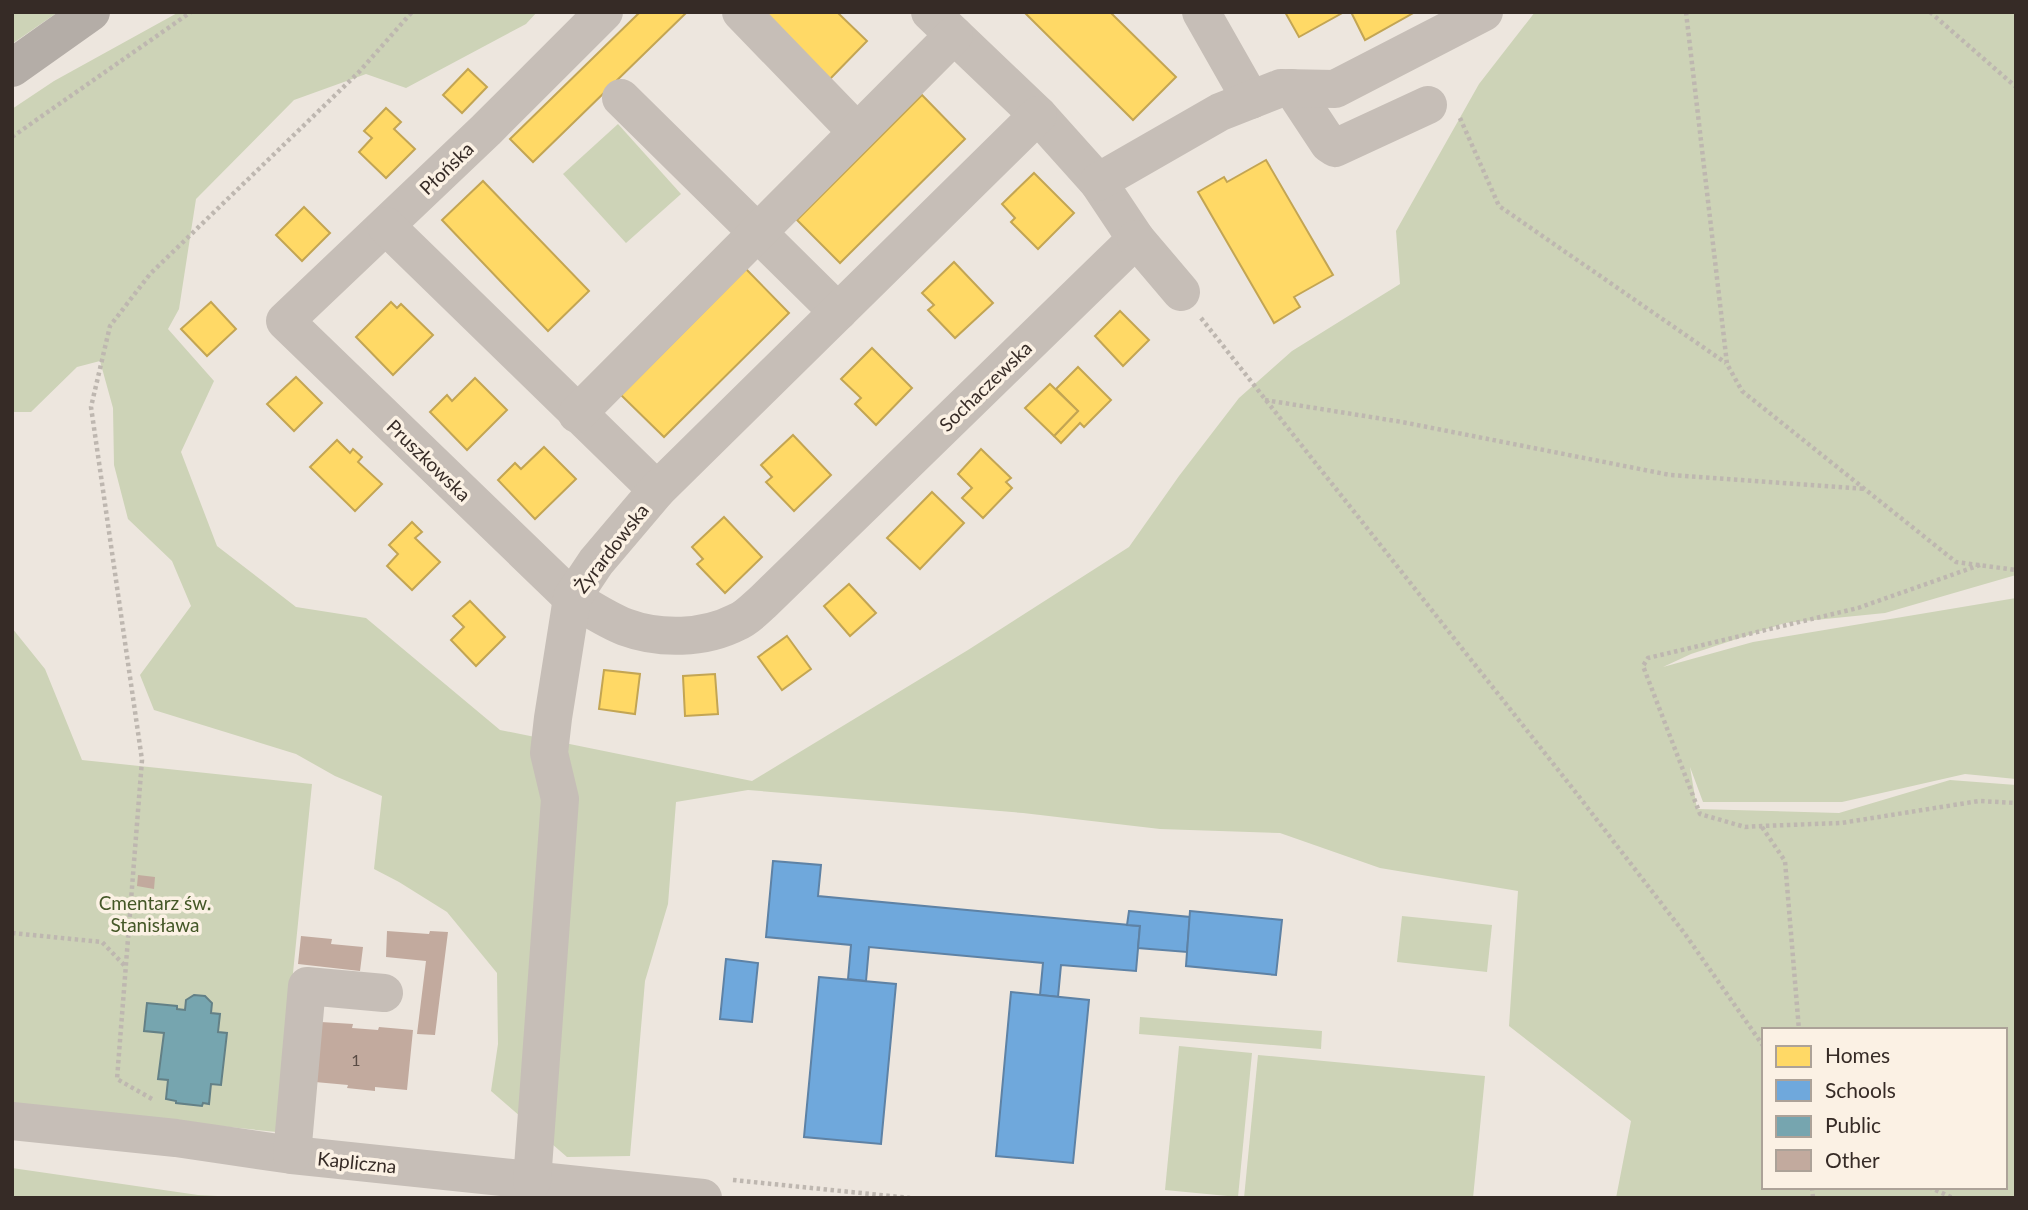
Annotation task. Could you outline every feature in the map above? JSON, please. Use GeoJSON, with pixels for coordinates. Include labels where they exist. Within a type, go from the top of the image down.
{"type":"FeatureCollection","features":[{"type":"Feature","properties":{"kind":"main road"},"geometry":{"type":"LineString","coordinates":[[12,68],[91,12]]}},
{"type":"Feature","properties":{"kind":"street","name":"Płońska"},"geometry":{"type":"LineString","coordinates":[[285,321],[604,12]]}},
{"type":"Feature","properties":{"kind":"street"},"geometry":{"type":"LineString","coordinates":[[741,12],[857,132]]}},
{"type":"Feature","properties":{"kind":"street"},"geometry":{"type":"LineString","coordinates":[[1098,182],[1220,112],[1281,88],[1335,89],[1484,12]]}},
{"type":"Feature","properties":{"kind":"street"},"geometry":{"type":"LineString","coordinates":[[1216,17],[1251,100]]}},
{"type":"Feature","properties":{"kind":"street"},"geometry":{"type":"LineString","coordinates":[[577,414],[857,132],[947,21],[1098,182],[1136,239],[1181,292]]}},
{"type":"Feature","properties":{"kind":"street"},"geometry":{"type":"LineString","coordinates":[[1292,88],[1329,144],[1335,148],[1441,105]]}},
{"type":"Feature","properties":{"kind":"street"},"geometry":{"type":"LineString","coordinates":[[621,98],[838,312]]}},
{"type":"Feature","properties":{"kind":"street","name":"Żyrardowska"},"geometry":{"type":"LineString","coordinates":[[532,1181],[559,799],[549,752],[572,598],[596,562],[657,490],[1038,115]]}},
{"type":"Feature","properties":{"kind":"street"},"geometry":{"type":"LineString","coordinates":[[386,226],[657,490]]}},
{"type":"Feature","properties":{"kind":"street","name":"Sochaczewska"},"geometry":{"type":"LineString","coordinates":[[572,598],[624,627],[659,636],[695,634],[739,622],[786,581],[1136,239]]}},
{"type":"Feature","properties":{"kind":"street","name":"Pruszkowska"},"geometry":{"type":"LineString","coordinates":[[285,321],[572,598]]}},
{"type":"Feature","properties":{"kind":"street"},"geometry":{"type":"LineString","coordinates":[[292,1155],[307,986],[384,993]]}},
{"type":"Feature","properties":{"kind":"street","name":"Kapliczna"},"geometry":{"type":"LineString","coordinates":[[12,1121],[176,1138],[292,1155],[703,1198]]}},
{"type":"Feature","properties":{"kind":"path"},"geometry":{"type":"LineString","coordinates":[[12,136],[191,12]]}},
{"type":"Feature","properties":{"kind":"path"},"geometry":{"type":"LineString","coordinates":[[153,1099],[117,1079],[142,760],[91,407],[110,326],[150,274],[358,73],[412,12]]}},
{"type":"Feature","properties":{"kind":"path"},"geometry":{"type":"LineString","coordinates":[[1686,12],[1727,364],[1742,391],[1956,562],[2016,570]]}},
{"type":"Feature","properties":{"kind":"path"},"geometry":{"type":"LineString","coordinates":[[1930,12],[2016,87]]}},
{"type":"Feature","properties":{"kind":"path"},"geometry":{"type":"LineString","coordinates":[[1441,105],[1499,206],[1727,364]]}},
{"type":"Feature","properties":{"kind":"path"},"geometry":{"type":"LineString","coordinates":[[1181,292],[1578,795],[1685,934],[1762,1044]]}},
{"type":"Feature","properties":{"kind":"path"},"geometry":{"type":"LineString","coordinates":[[1265,400],[1402,422],[1670,475],[1866,489]]}},
{"type":"Feature","properties":{"kind":"path"},"geometry":{"type":"LineString","coordinates":[[1980,565],[1858,608],[1648,658],[1643,666],[1700,814],[1745,827],[1841,823],[1979,801],[2016,803]]}},
{"type":"Feature","properties":{"kind":"path"},"geometry":{"type":"LineString","coordinates":[[1761,826],[1785,861],[1799,1028]]}},
{"type":"Feature","properties":{"kind":"path"},"geometry":{"type":"LineString","coordinates":[[12,933],[102,942],[127,967]]}},
{"type":"Feature","properties":{"kind":"path"},"geometry":{"type":"LineString","coordinates":[[1933,1189],[1953,1198]]}},
{"type":"Feature","properties":{"kind":"green space"},"geometry":{"type":"Polygon","coordinates":[[[12,12],[58,12],[12,44],[12,12]]]}},
{"type":"Feature","properties":{"kind":"green space"},"geometry":{"type":"Polygon","coordinates":[[[179,12],[537,12],[526,24],[406,88],[366,74],[294,100],[196,199],[179,309],[168,329],[214,381],[181,452],[217,546],[296,607],[366,618],[500,730],[752,781],[968,650],[1129,547],[1239,398],[1292,351],[1400,284],[1396,231],[1479,84],[1535,12],[2016,12],[2016,575],[1885,613],[1785,623],[1691,654],[1663,667],[1753,642],[2016,598],[2016,779],[1965,774],[1842,802],[1703,802],[1690,767],[1697,809],[1839,813],[1950,780],[2016,785],[2016,1198],[1616,1198],[1631,1121],[1509,1026],[1518,891],[1380,868],[1280,833],[1160,829],[1023,813],[748,790],[676,802],[668,904],[645,981],[630,1156],[567,1157],[491,1091],[498,1044],[497,973],[447,912],[374,869],[382,796],[335,776],[296,754],[154,710],[140,675],[191,606],[172,561],[128,519],[114,465],[113,408],[100,361],[77,367],[31,412],[12,412],[12,109],[54,81],[179,12]]]}},
{"type":"Feature","properties":{"kind":"green space"},"geometry":{"type":"Polygon","coordinates":[[[618,124],[681,194],[626,243],[563,174],[618,124]]]}},
{"type":"Feature","properties":{"kind":"green space","name":"Cmentarz św. Stanisława"},"geometry":{"type":"Polygon","coordinates":[[[12,628],[45,669],[82,760],[312,784],[277,1132],[12,1105],[12,628]]]}},
{"type":"Feature","properties":{"kind":"green space"},"geometry":{"type":"Polygon","coordinates":[[[1402,916],[1492,925],[1487,972],[1397,962],[1402,916]]]}},
{"type":"Feature","properties":{"kind":"green space"},"geometry":{"type":"Polygon","coordinates":[[[1140,1017],[1322,1031],[1321,1049],[1139,1034],[1140,1017]]]}},
{"type":"Feature","properties":{"kind":"green space"},"geometry":{"type":"Polygon","coordinates":[[[1179,1046],[1252,1053],[1238,1197],[1165,1190],[1179,1046]]]}},
{"type":"Feature","properties":{"kind":"green space"},"geometry":{"type":"Polygon","coordinates":[[[1258,1055],[1485,1076],[1473,1198],[1244,1198],[1258,1055]]]}},
{"type":"Feature","properties":{"kind":"green space"},"geometry":{"type":"Polygon","coordinates":[[[12,1168],[198,1195],[258,1198],[12,1198],[12,1168]]]}},
{"type":"Feature","properties":{"kind":"building: Homes"},"geometry":{"type":"Polygon","coordinates":[[[640,12],[687,12],[533,162],[510,139],[640,12]]]}},
{"type":"Feature","properties":{"kind":"building: Homes"},"geometry":{"type":"Polygon","coordinates":[[[755,12],[837,12],[867,41],[826,83],[755,12]]]}},
{"type":"Feature","properties":{"kind":"building: Homes"},"geometry":{"type":"Polygon","coordinates":[[[1024,12],[1110,12],[1176,77],[1133,120],[1024,12]]]}},
{"type":"Feature","properties":{"kind":"building: Homes"},"geometry":{"type":"Polygon","coordinates":[[[1285,12],[1344,12],[1299,37],[1285,12]]]}},
{"type":"Feature","properties":{"kind":"building: Homes"},"geometry":{"type":"Polygon","coordinates":[[[1351,12],[1415,12],[1365,40],[1351,12]]]}},
{"type":"Feature","properties":{"kind":"building: Homes"},"geometry":{"type":"Polygon","coordinates":[[[468,69],[487,87],[462,113],[443,95],[468,69]]]}},
{"type":"Feature","properties":{"kind":"building: Homes"},"geometry":{"type":"Polygon","coordinates":[[[922,95],[965,139],[840,263],[797,220],[922,95]]]}},
{"type":"Feature","properties":{"kind":"building: Homes"},"geometry":{"type":"Polygon","coordinates":[[[386,108],[401,122],[394,129],[415,149],[386,178],[359,152],[372,138],[364,131],[386,108]]]}},
{"type":"Feature","properties":{"kind":"building: Homes"},"geometry":{"type":"Polygon","coordinates":[[[1266,160],[1333,275],[1294,297],[1300,307],[1274,323],[1198,192],[1224,177],[1227,182],[1266,160]]]}},
{"type":"Feature","properties":{"kind":"building: Homes"},"geometry":{"type":"Polygon","coordinates":[[[1034,173],[1074,213],[1038,249],[1011,222],[1015,218],[1002,204],[1034,173]]]}},
{"type":"Feature","properties":{"kind":"building: Homes"},"geometry":{"type":"Polygon","coordinates":[[[483,181],[589,291],[548,331],[442,220],[483,181]]]}},
{"type":"Feature","properties":{"kind":"building: Homes"},"geometry":{"type":"Polygon","coordinates":[[[304,207],[330,233],[302,261],[276,235],[304,207]]]}},
{"type":"Feature","properties":{"kind":"building: Homes"},"geometry":{"type":"Polygon","coordinates":[[[954,262],[993,303],[955,338],[928,310],[934,305],[922,293],[954,262]]]}},
{"type":"Feature","properties":{"kind":"building: Homes"},"geometry":{"type":"Polygon","coordinates":[[[746,269],[789,313],[664,437],[621,395],[746,269]]]}},
{"type":"Feature","properties":{"kind":"building: Homes"},"geometry":{"type":"Polygon","coordinates":[[[211,302],[236,329],[207,356],[181,329],[211,302]]]}},
{"type":"Feature","properties":{"kind":"building: Homes"},"geometry":{"type":"Polygon","coordinates":[[[391,302],[397,308],[401,304],[433,335],[393,375],[356,337],[391,302]]]}},
{"type":"Feature","properties":{"kind":"building: Homes"},"geometry":{"type":"Polygon","coordinates":[[[1120,311],[1149,340],[1123,366],[1095,336],[1120,311]]]}},
{"type":"Feature","properties":{"kind":"building: Homes"},"geometry":{"type":"Polygon","coordinates":[[[872,348],[912,388],[876,425],[855,404],[861,398],[841,379],[872,348]]]}},
{"type":"Feature","properties":{"kind":"building: Homes"},"geometry":{"type":"Polygon","coordinates":[[[1078,367],[1111,400],[1084,427],[1080,423],[1061,443],[1054,436],[1078,411],[1056,389],[1078,367]]]}},
{"type":"Feature","properties":{"kind":"building: Homes"},"geometry":{"type":"Polygon","coordinates":[[[296,377],[322,403],[294,431],[267,404],[296,377]]]}},
{"type":"Feature","properties":{"kind":"building: Homes"},"geometry":{"type":"Polygon","coordinates":[[[475,378],[507,410],[467,450],[430,412],[447,395],[452,401],[475,378]]]}},
{"type":"Feature","properties":{"kind":"building: Homes"},"geometry":{"type":"Polygon","coordinates":[[[1050,384],[1078,411],[1054,436],[1025,408],[1050,384]]]}},
{"type":"Feature","properties":{"kind":"building: Homes"},"geometry":{"type":"Polygon","coordinates":[[[793,435],[831,475],[794,511],[766,482],[772,477],[761,465],[793,435]]]}},
{"type":"Feature","properties":{"kind":"building: Homes"},"geometry":{"type":"Polygon","coordinates":[[[337,440],[350,453],[353,449],[362,457],[358,462],[382,484],[355,511],[310,467],[337,440]]]}},
{"type":"Feature","properties":{"kind":"building: Homes"},"geometry":{"type":"Polygon","coordinates":[[[544,447],[576,479],[535,519],[498,480],[515,463],[521,469],[544,447]]]}},
{"type":"Feature","properties":{"kind":"building: Homes"},"geometry":{"type":"Polygon","coordinates":[[[981,449],[1011,478],[1006,482],[1012,488],[983,518],[962,498],[972,488],[958,474],[981,449]]]}},
{"type":"Feature","properties":{"kind":"building: Homes"},"geometry":{"type":"Polygon","coordinates":[[[932,492],[964,523],[920,569],[887,538],[932,492]]]}},
{"type":"Feature","properties":{"kind":"building: Homes"},"geometry":{"type":"Polygon","coordinates":[[[724,517],[762,557],[725,593],[697,564],[703,559],[692,547],[724,517]]]}},
{"type":"Feature","properties":{"kind":"building: Homes"},"geometry":{"type":"Polygon","coordinates":[[[412,522],[422,532],[415,538],[440,562],[412,590],[387,566],[398,554],[389,545],[412,522]]]}},
{"type":"Feature","properties":{"kind":"building: Homes"},"geometry":{"type":"Polygon","coordinates":[[[849,584],[876,613],[850,636],[824,606],[849,584]]]}},
{"type":"Feature","properties":{"kind":"building: Homes"},"geometry":{"type":"Polygon","coordinates":[[[470,601],[505,637],[476,666],[451,640],[464,627],[453,616],[470,601]]]}},
{"type":"Feature","properties":{"kind":"building: Homes"},"geometry":{"type":"Polygon","coordinates":[[[787,636],[811,669],[782,690],[758,657],[787,636]]]}},
{"type":"Feature","properties":{"kind":"building: Homes"},"geometry":{"type":"Polygon","coordinates":[[[604,670],[640,674],[635,714],[599,709],[604,670]]]}},
{"type":"Feature","properties":{"kind":"building: Homes"},"geometry":{"type":"Polygon","coordinates":[[[715,674],[718,714],[685,716],[683,676],[715,674]]]}},
{"type":"Feature","properties":{"kind":"building: Schools"},"geometry":{"type":"Polygon","coordinates":[[[773,861],[821,865],[818,896],[1140,926],[1136,971],[1061,965],[1058,997],[1040,995],[1043,963],[869,947],[866,981],[848,979],[851,945],[766,937],[773,861]]]}},
{"type":"Feature","properties":{"kind":"building: Schools"},"geometry":{"type":"Polygon","coordinates":[[[1129,911],[1190,917],[1187,952],[1138,948],[1140,926],[1127,925],[1129,911]]]}},
{"type":"Feature","properties":{"kind":"building: Schools"},"geometry":{"type":"Polygon","coordinates":[[[1190,911],[1282,920],[1276,975],[1186,966],[1190,911]]]}},
{"type":"Feature","properties":{"kind":"building: Schools"},"geometry":{"type":"Polygon","coordinates":[[[726,959],[758,963],[752,1022],[720,1019],[726,959]]]}},
{"type":"Feature","properties":{"kind":"building: Schools"},"geometry":{"type":"Polygon","coordinates":[[[819,977],[896,984],[881,1144],[804,1137],[819,977]]]}},
{"type":"Feature","properties":{"kind":"building: Schools"},"geometry":{"type":"Polygon","coordinates":[[[1011,992],[1089,1000],[1073,1163],[996,1156],[1011,992]]]}},
{"type":"Feature","properties":{"kind":"building: Public"},"geometry":{"type":"Polygon","coordinates":[[[194,995],[205,996],[212,1003],[211,1013],[220,1014],[218,1032],[227,1033],[221,1085],[211,1084],[209,1104],[203,1103],[202,1106],[166,1099],[168,1080],[158,1079],[164,1033],[144,1031],[147,1003],[177,1006],[177,1009],[185,1010],[186,1000],[194,995]]]}},
{"type":"Feature","properties":{"kind":"building: Other"},"geometry":{"type":"Polygon","coordinates":[[[138,875],[155,877],[154,889],[137,886],[138,875]]]}},
{"type":"Feature","properties":{"kind":"building: Other"},"geometry":{"type":"Polygon","coordinates":[[[387,931],[429,934],[430,931],[448,932],[435,1035],[417,1034],[426,961],[386,957],[387,931]]]}},
{"type":"Feature","properties":{"kind":"building: Other"},"geometry":{"type":"Polygon","coordinates":[[[301,936],[332,939],[331,944],[363,947],[360,971],[298,964],[301,936]]]}},
{"type":"Feature","properties":{"kind":"building: Other"},"geometry":{"type":"Polygon","coordinates":[[[321,1022],[353,1024],[352,1028],[413,1030],[407,1090],[375,1087],[375,1091],[315,1082],[321,1022]]]}}]}
